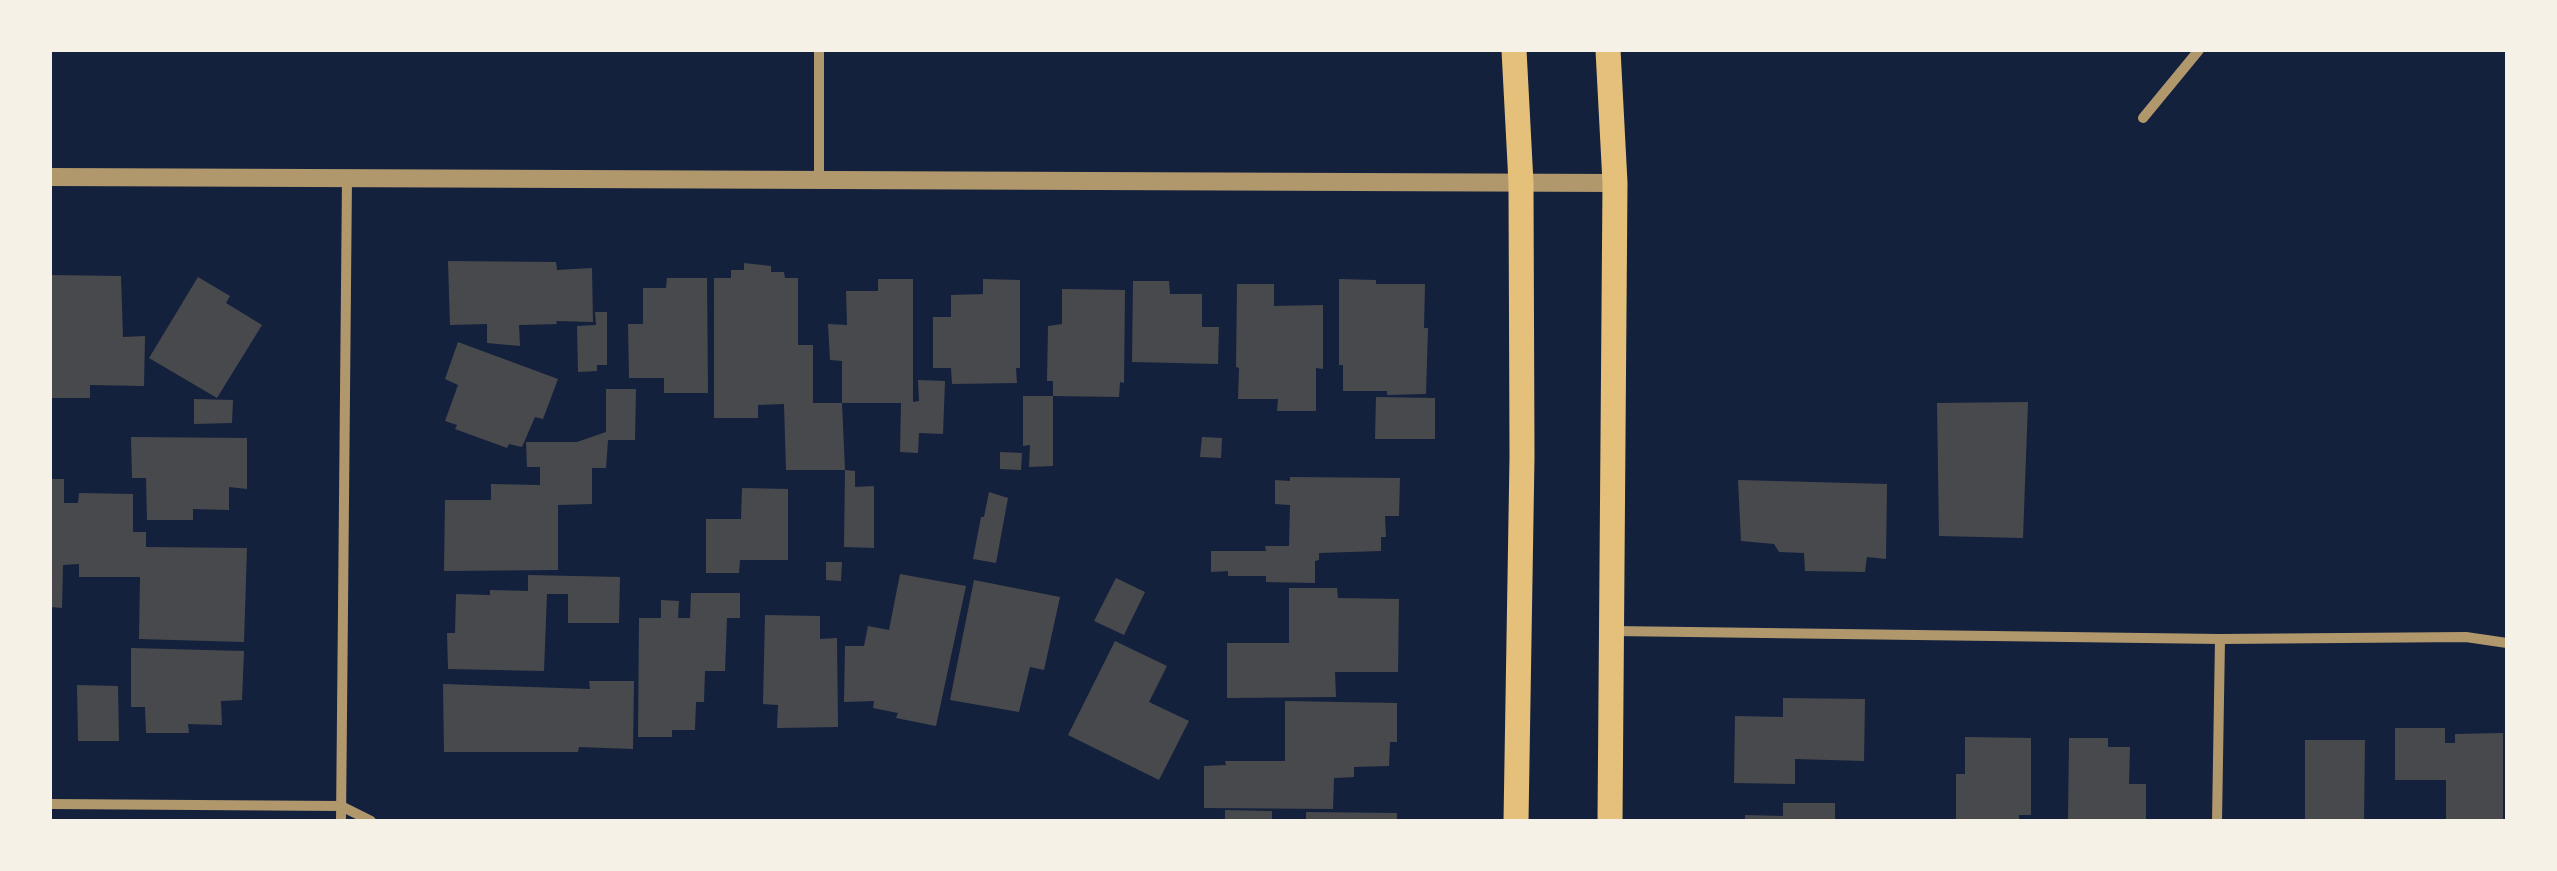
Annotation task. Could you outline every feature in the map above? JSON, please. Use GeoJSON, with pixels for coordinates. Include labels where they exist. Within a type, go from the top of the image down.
{"type":"FeatureCollection","features":[{"type":"Feature","properties":{"kind":"main road"},"geometry":{"type":"LineString","coordinates":[[1514,50],[1521,182],[1522,457],[1516,821]]}},
{"type":"Feature","properties":{"kind":"main road"},"geometry":{"type":"LineString","coordinates":[[1608,50],[1616,183],[1610,821]]}},
{"type":"Feature","properties":{"kind":"street"},"geometry":{"type":"LineString","coordinates":[[818,50],[819,180]]}},
{"type":"Feature","properties":{"kind":"street"},"geometry":{"type":"LineString","coordinates":[[2143,118],[2199,50]]}},
{"type":"Feature","properties":{"kind":"street"},"geometry":{"type":"LineString","coordinates":[[50,177],[1616,183]]}},
{"type":"Feature","properties":{"kind":"street"},"geometry":{"type":"LineString","coordinates":[[340,821],[347,179]]}},
{"type":"Feature","properties":{"kind":"street"},"geometry":{"type":"LineString","coordinates":[[1612,631],[2220,639],[2466,637],[2507,643]]}},
{"type":"Feature","properties":{"kind":"street"},"geometry":{"type":"LineString","coordinates":[[2217,821],[2220,639]]}},
{"type":"Feature","properties":{"kind":"street"},"geometry":{"type":"LineString","coordinates":[[50,804],[341,806],[372,821]]}},
{"type":"Feature","properties":{"kind":"building"},"geometry":{"type":"Polygon","coordinates":[[[448,261],[556,262],[557,270],[592,268],[593,322],[519,325],[520,346],[487,343],[487,324],[450,325],[448,261]]]}},
{"type":"Feature","properties":{"kind":"building"},"geometry":{"type":"Polygon","coordinates":[[[744,263],[771,266],[771,272],[798,278],[798,345],[813,345],[813,403],[842,403],[845,470],[786,470],[784,404],[758,405],[758,418],[714,418],[714,278],[731,278],[731,270],[744,270],[744,263]]]}},
{"type":"Feature","properties":{"kind":"building"},"geometry":{"type":"Polygon","coordinates":[[[50,275],[121,276],[123,337],[145,336],[144,386],[90,385],[90,398],[50,398],[50,275]]]}},
{"type":"Feature","properties":{"kind":"building"},"geometry":{"type":"Polygon","coordinates":[[[198,277],[230,296],[226,303],[262,325],[217,398],[149,358],[198,277]]]}},
{"type":"Feature","properties":{"kind":"building"},"geometry":{"type":"Polygon","coordinates":[[[667,278],[707,278],[708,393],[664,393],[664,378],[629,378],[628,324],[643,324],[643,288],[666,288],[667,278]]]}},
{"type":"Feature","properties":{"kind":"building"},"geometry":{"type":"Polygon","coordinates":[[[878,279],[913,279],[913,402],[919,401],[918,380],[945,381],[943,434],[919,433],[918,453],[900,452],[901,403],[842,403],[842,361],[830,360],[828,324],[847,325],[846,291],[878,291],[878,279]]]}},
{"type":"Feature","properties":{"kind":"building"},"geometry":{"type":"Polygon","coordinates":[[[983,279],[1020,280],[1017,383],[952,384],[951,368],[933,368],[933,317],[951,317],[951,295],[983,294],[983,279]]]}},
{"type":"Feature","properties":{"kind":"building"},"geometry":{"type":"Polygon","coordinates":[[[1339,279],[1425,284],[1426,394],[1343,391],[1343,365],[1339,365],[1339,279]]]}},
{"type":"Feature","properties":{"kind":"building"},"geometry":{"type":"Polygon","coordinates":[[[1133,281],[1169,281],[1170,294],[1202,294],[1202,327],[1219,327],[1218,364],[1132,362],[1133,281]]]}},
{"type":"Feature","properties":{"kind":"building"},"geometry":{"type":"Polygon","coordinates":[[[1237,284],[1274,284],[1274,306],[1323,305],[1323,369],[1316,368],[1316,411],[1277,411],[1278,399],[1238,399],[1237,284]]]}},
{"type":"Feature","properties":{"kind":"building"},"geometry":{"type":"Polygon","coordinates":[[[1062,289],[1125,290],[1124,383],[1120,382],[1119,397],[1053,396],[1053,381],[1047,381],[1048,326],[1062,324],[1062,289]]]}},
{"type":"Feature","properties":{"kind":"building"},"geometry":{"type":"Polygon","coordinates":[[[595,312],[607,312],[607,365],[597,365],[597,371],[578,372],[577,326],[596,325],[595,312]]]}},
{"type":"Feature","properties":{"kind":"building"},"geometry":{"type":"Polygon","coordinates":[[[458,342],[558,379],[543,419],[535,417],[522,447],[509,444],[507,448],[455,429],[457,425],[445,421],[458,385],[445,379],[458,342]]]}},
{"type":"Feature","properties":{"kind":"building"},"geometry":{"type":"Polygon","coordinates":[[[606,389],[636,389],[635,440],[608,440],[606,468],[592,468],[592,504],[558,505],[558,570],[444,571],[445,500],[491,500],[491,484],[540,485],[540,467],[527,467],[526,442],[577,442],[606,432],[606,389]]]}},
{"type":"Feature","properties":{"kind":"building"},"geometry":{"type":"Polygon","coordinates":[[[1023,396],[1053,396],[1053,466],[1029,467],[1030,445],[1023,446],[1023,396]]]}},
{"type":"Feature","properties":{"kind":"building"},"geometry":{"type":"Polygon","coordinates":[[[1376,397],[1435,398],[1435,439],[1375,439],[1376,397]]]}},
{"type":"Feature","properties":{"kind":"building"},"geometry":{"type":"Polygon","coordinates":[[[194,399],[233,400],[232,423],[194,424],[194,399]]]}},
{"type":"Feature","properties":{"kind":"building"},"geometry":{"type":"Polygon","coordinates":[[[2028,402],[2023,538],[1939,536],[1937,403],[2028,402]]]}},
{"type":"Feature","properties":{"kind":"building"},"geometry":{"type":"Polygon","coordinates":[[[131,437],[247,438],[247,489],[229,487],[229,510],[193,509],[193,520],[147,520],[146,478],[132,478],[131,437]]]}},
{"type":"Feature","properties":{"kind":"building"},"geometry":{"type":"Polygon","coordinates":[[[1202,437],[1222,438],[1221,458],[1200,457],[1202,437]]]}},
{"type":"Feature","properties":{"kind":"building"},"geometry":{"type":"Polygon","coordinates":[[[1000,452],[1022,453],[1021,470],[1000,469],[1000,452]]]}},
{"type":"Feature","properties":{"kind":"building"},"geometry":{"type":"Polygon","coordinates":[[[845,470],[855,471],[855,487],[874,486],[874,548],[844,547],[845,470]]]}},
{"type":"Feature","properties":{"kind":"building"},"geometry":{"type":"Polygon","coordinates":[[[1290,477],[1400,478],[1399,516],[1385,516],[1386,537],[1381,537],[1381,551],[1319,553],[1315,583],[1266,582],[1266,576],[1211,572],[1211,551],[1266,551],[1265,546],[1289,546],[1290,505],[1275,504],[1275,480],[1290,481],[1290,477]]]}},
{"type":"Feature","properties":{"kind":"building"},"geometry":{"type":"Polygon","coordinates":[[[50,479],[64,479],[64,503],[78,503],[79,493],[133,494],[133,532],[146,532],[146,547],[247,548],[244,642],[139,639],[140,577],[79,577],[79,564],[63,565],[62,608],[50,607],[50,479]]]}},
{"type":"Feature","properties":{"kind":"building"},"geometry":{"type":"Polygon","coordinates":[[[1738,480],[1887,484],[1886,559],[1867,557],[1865,572],[1805,571],[1804,553],[1779,552],[1774,544],[1741,541],[1738,480]]]}},
{"type":"Feature","properties":{"kind":"building"},"geometry":{"type":"Polygon","coordinates":[[[742,488],[788,489],[788,560],[740,560],[739,573],[706,573],[706,519],[741,519],[742,488]]]}},
{"type":"Feature","properties":{"kind":"building"},"geometry":{"type":"Polygon","coordinates":[[[989,492],[1008,498],[996,563],[973,559],[989,492]]]}},
{"type":"Feature","properties":{"kind":"building"},"geometry":{"type":"Polygon","coordinates":[[[826,562],[842,562],[841,581],[826,580],[826,562]]]}},
{"type":"Feature","properties":{"kind":"building"},"geometry":{"type":"Polygon","coordinates":[[[900,574],[966,586],[936,726],[896,718],[898,713],[873,708],[874,701],[844,702],[845,646],[864,646],[868,626],[889,630],[900,574]]]}},
{"type":"Feature","properties":{"kind":"building"},"geometry":{"type":"Polygon","coordinates":[[[528,575],[620,577],[619,623],[568,623],[568,594],[547,594],[544,671],[448,669],[447,633],[455,633],[456,594],[528,591],[528,575]]]}},
{"type":"Feature","properties":{"kind":"building"},"geometry":{"type":"Polygon","coordinates":[[[1116,578],[1145,592],[1124,635],[1094,621],[1116,578]]]}},
{"type":"Feature","properties":{"kind":"building"},"geometry":{"type":"Polygon","coordinates":[[[974,580],[1060,597],[1044,670],[1030,667],[1019,712],[950,700],[974,580]]]}},
{"type":"Feature","properties":{"kind":"building"},"geometry":{"type":"Polygon","coordinates":[[[1289,588],[1337,588],[1338,598],[1399,599],[1398,672],[1335,672],[1336,697],[1227,698],[1227,643],[1289,643],[1289,588]]]}},
{"type":"Feature","properties":{"kind":"building"},"geometry":{"type":"Polygon","coordinates":[[[691,593],[740,593],[740,618],[727,618],[725,671],[705,671],[704,702],[696,702],[695,730],[672,730],[672,737],[638,737],[639,618],[661,618],[661,600],[679,601],[678,618],[690,618],[691,593]]]}},
{"type":"Feature","properties":{"kind":"building"},"geometry":{"type":"Polygon","coordinates":[[[765,615],[820,616],[820,639],[837,638],[838,727],[777,728],[778,705],[763,704],[765,615]]]}},
{"type":"Feature","properties":{"kind":"building"},"geometry":{"type":"Polygon","coordinates":[[[1115,641],[1167,666],[1149,702],[1189,721],[1159,780],[1068,735],[1115,641]]]}},
{"type":"Feature","properties":{"kind":"building"},"geometry":{"type":"Polygon","coordinates":[[[131,648],[244,651],[242,700],[221,701],[222,725],[188,724],[189,733],[146,733],[145,707],[131,707],[131,648]]]}},
{"type":"Feature","properties":{"kind":"building"},"geometry":{"type":"Polygon","coordinates":[[[589,681],[634,681],[633,749],[444,752],[443,684],[590,689],[589,681]]]}},
{"type":"Feature","properties":{"kind":"building"},"geometry":{"type":"Polygon","coordinates":[[[77,685],[118,686],[119,741],[78,741],[77,685]]]}},
{"type":"Feature","properties":{"kind":"building"},"geometry":{"type":"Polygon","coordinates":[[[1783,698],[1865,699],[1864,761],[1795,759],[1795,784],[1734,783],[1735,716],[1783,717],[1783,698]]]}},
{"type":"Feature","properties":{"kind":"building"},"geometry":{"type":"Polygon","coordinates":[[[1285,701],[1397,703],[1397,742],[1390,742],[1389,766],[1354,767],[1354,777],[1334,778],[1333,809],[1204,808],[1204,766],[1226,765],[1225,761],[1285,761],[1285,701]]]}},
{"type":"Feature","properties":{"kind":"building"},"geometry":{"type":"Polygon","coordinates":[[[2395,728],[2445,728],[2445,743],[2455,743],[2455,734],[2503,733],[2503,821],[2446,821],[2446,780],[2395,780],[2395,728]]]}},
{"type":"Feature","properties":{"kind":"building"},"geometry":{"type":"Polygon","coordinates":[[[1965,737],[2031,738],[2031,815],[2019,815],[2019,821],[1956,821],[1956,774],[1965,774],[1965,737]]]}},
{"type":"Feature","properties":{"kind":"building"},"geometry":{"type":"Polygon","coordinates":[[[2069,738],[2108,738],[2108,747],[2130,747],[2129,784],[2146,784],[2146,821],[2068,821],[2069,738]]]}},
{"type":"Feature","properties":{"kind":"building"},"geometry":{"type":"Polygon","coordinates":[[[2305,740],[2365,740],[2364,821],[2305,821],[2305,740]]]}},
{"type":"Feature","properties":{"kind":"building"},"geometry":{"type":"Polygon","coordinates":[[[1783,803],[1835,803],[1835,821],[1745,821],[1745,815],[1783,816],[1783,803]]]}},
{"type":"Feature","properties":{"kind":"building"},"geometry":{"type":"Polygon","coordinates":[[[1225,810],[1272,811],[1272,821],[1225,821],[1225,810]]]}},
{"type":"Feature","properties":{"kind":"building"},"geometry":{"type":"Polygon","coordinates":[[[1306,812],[1397,813],[1397,821],[1306,821],[1306,812]]]}}]}
